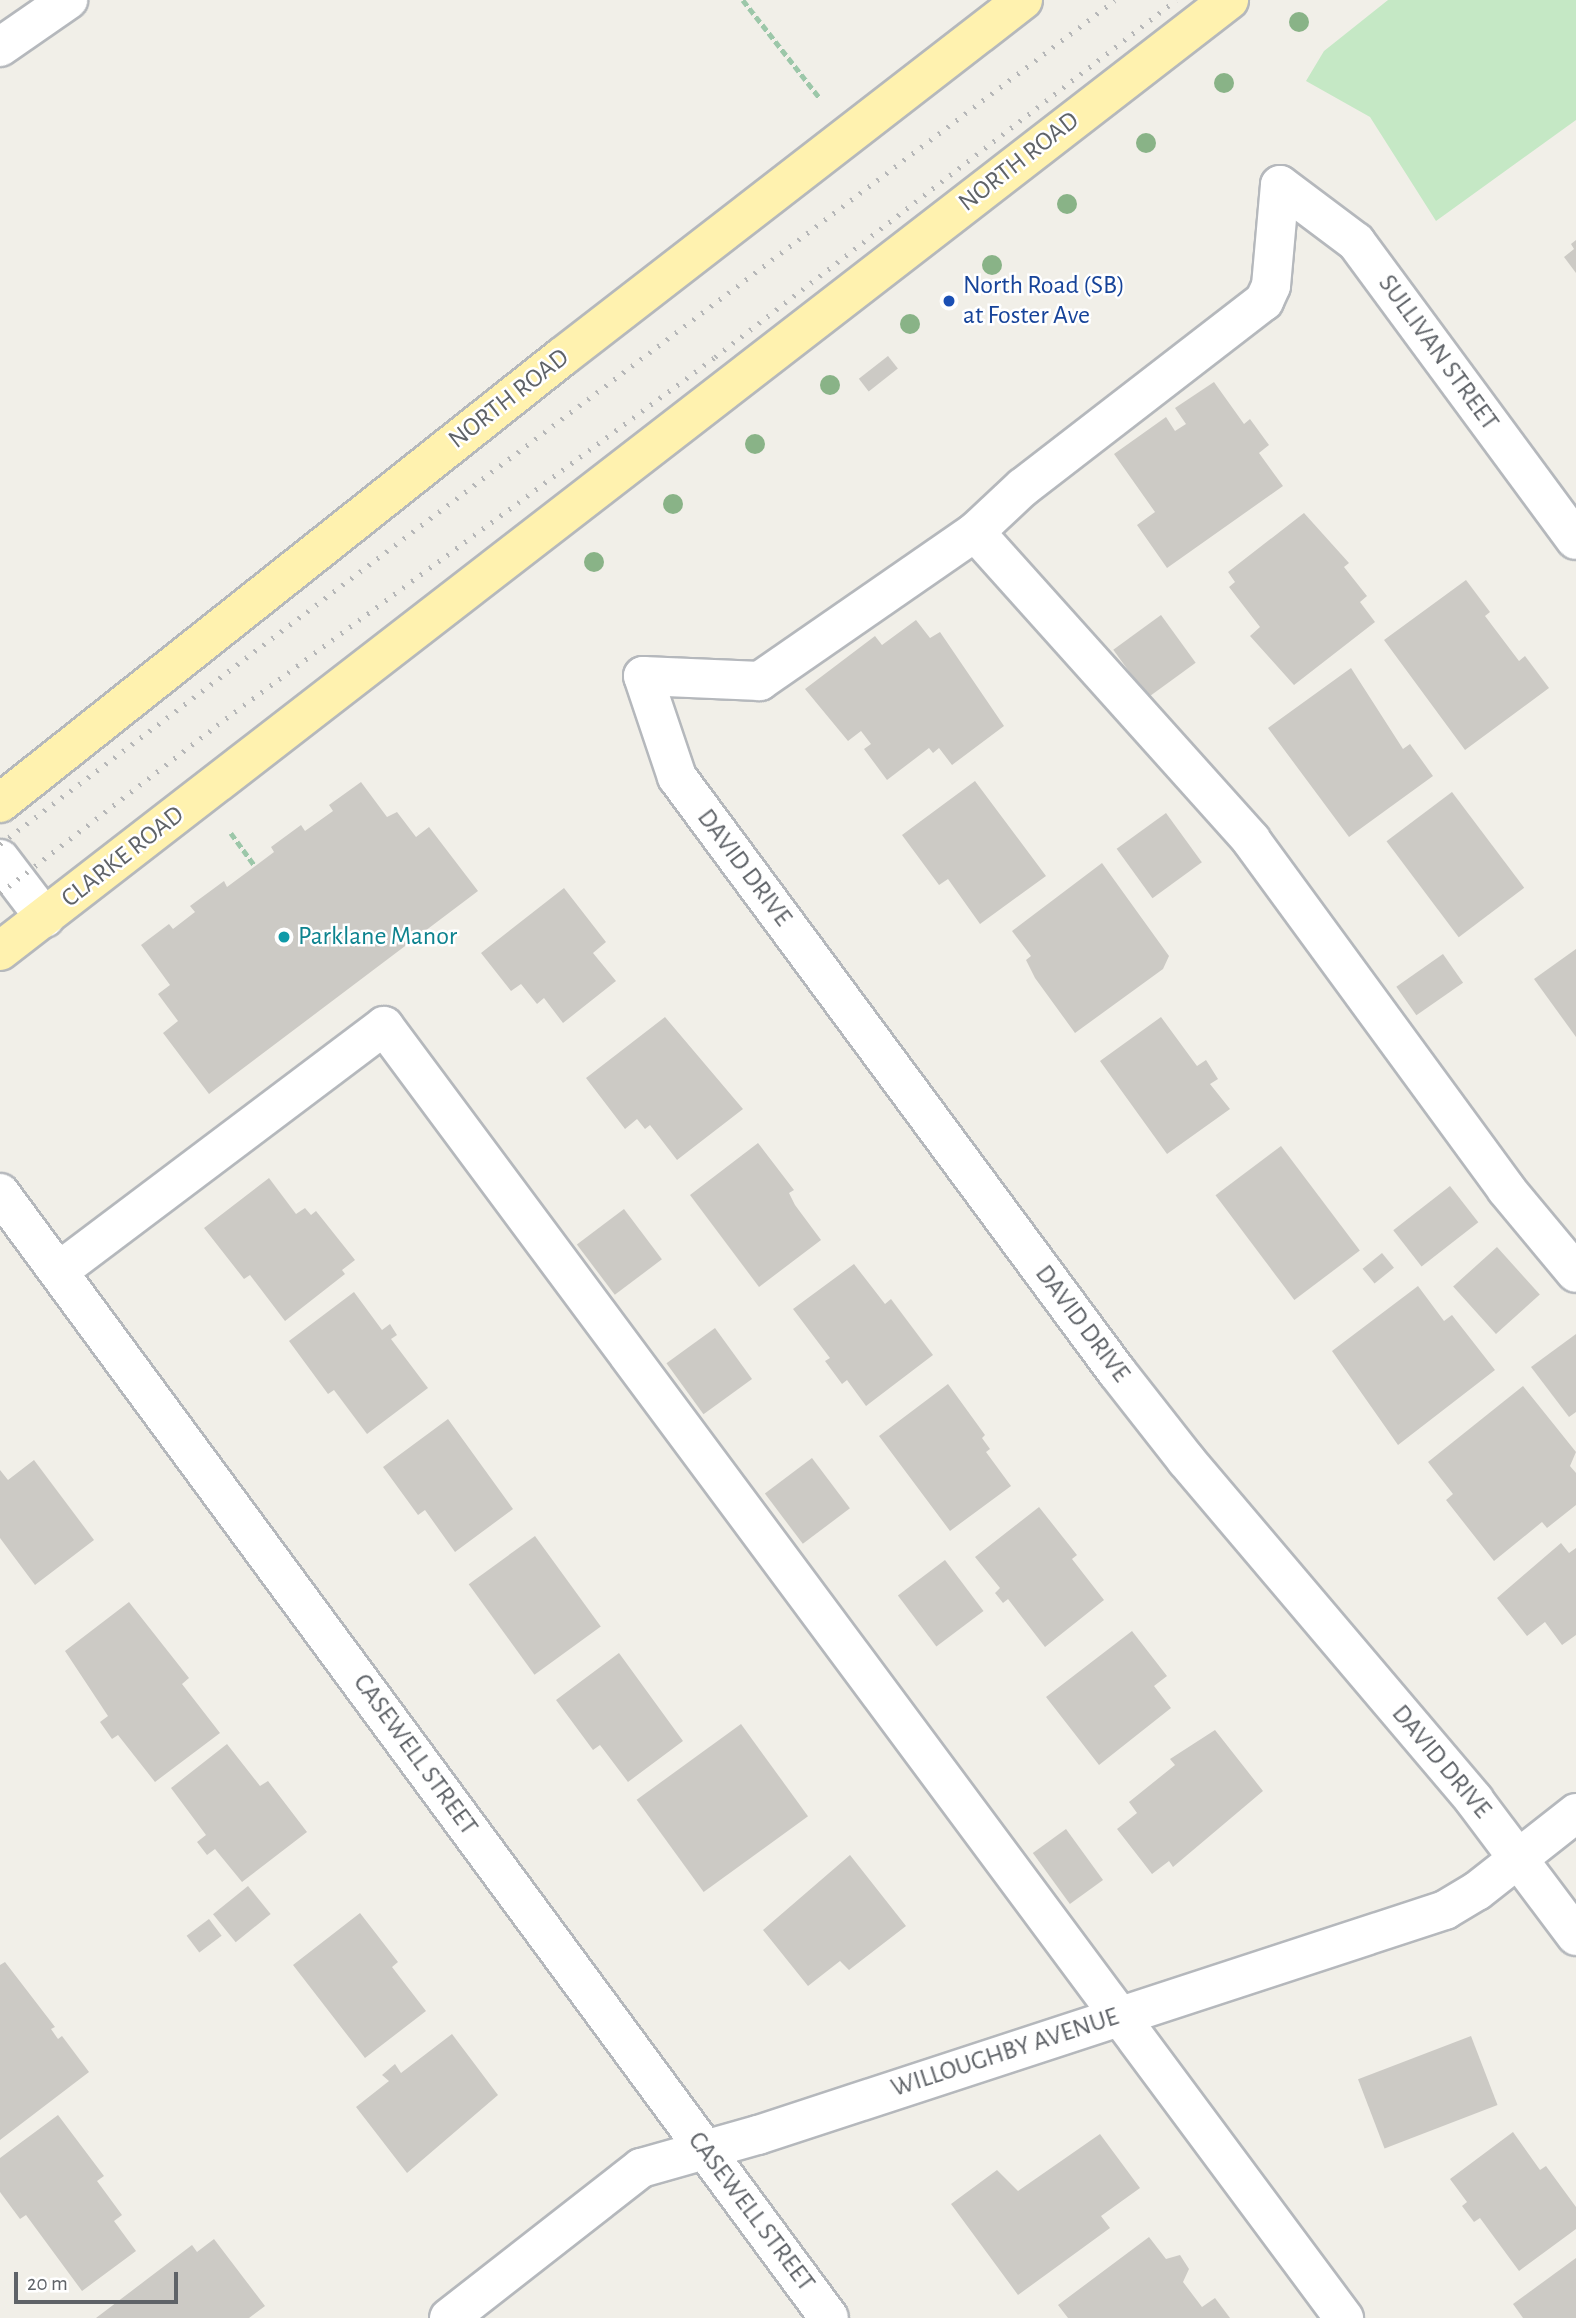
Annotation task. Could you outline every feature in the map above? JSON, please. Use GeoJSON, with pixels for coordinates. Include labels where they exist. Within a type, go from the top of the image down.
{"type":"FeatureCollection","features":[{"type":"Feature","properties":{"kind":"main road","name":"NORTH ROAD"},"geometry":{"type":"LineString","coordinates":[[0,803],[848,134],[1023,0]]}},
{"type":"Feature","properties":{"kind":"main road","name":"NORTH ROAD"},"geometry":{"type":"LineString","coordinates":[[244,761],[1229,0]]}},
{"type":"Feature","properties":{"kind":"main road","name":"CLARKE ROAD"},"geometry":{"type":"LineString","coordinates":[[0,951],[244,761]]}},
{"type":"Feature","properties":{"kind":"street"},"geometry":{"type":"LineString","coordinates":[[0,47],[68,0]]}},
{"type":"Feature","properties":{"kind":"street","name":"SULLIVAN STREET"},"geometry":{"type":"LineString","coordinates":[[975,532],[1023,487],[1264,301],[1271,286],[1280,185],[1356,242],[1576,540]]}},
{"type":"Feature","properties":{"kind":"street"},"geometry":{"type":"LineString","coordinates":[[975,532],[1251,840],[1506,1189],[1576,1273]]}},
{"type":"Feature","properties":{"kind":"street","name":"DAVID DRIVE"},"geometry":{"type":"LineString","coordinates":[[975,532],[760,681],[643,676],[677,777],[1169,1438],[1474,1800],[1576,1936]]}},
{"type":"Feature","properties":{"kind":"street"},"geometry":{"type":"LineString","coordinates":[[0,859],[45,918]]}},
{"type":"Feature","properties":{"kind":"street"},"geometry":{"type":"LineString","coordinates":[[59,1271],[383,1026],[1121,2014],[1344,2318]]}},
{"type":"Feature","properties":{"kind":"street","name":"CASEWELL STREET"},"geometry":{"type":"LineString","coordinates":[[0,1193],[830,2318]]}},
{"type":"Feature","properties":{"kind":"street","name":"WILLOUGHBY AVENUE"},"geometry":{"type":"LineString","coordinates":[[449,2318],[641,2168],[703,2148],[758,2135],[1445,1910],[1576,1813]]}},
{"type":"Feature","properties":{"kind":"path"},"geometry":{"type":"LineString","coordinates":[[743,0],[848,134]]}},
{"type":"Feature","properties":{"kind":"path"},"geometry":{"type":"LineString","coordinates":[[226,826],[255,866]]}},
{"type":"Feature","properties":{"kind":"green space"},"geometry":{"type":"Polygon","coordinates":[[[1388,0],[1576,0],[1576,120],[1436,221],[1370,117],[1306,81],[1324,51],[1388,0]]]}},
{"type":"Feature","properties":{"kind":"building"},"geometry":{"type":"Polygon","coordinates":[[[1576,240],[1576,273],[1564,257],[1574,249],[1571,244],[1576,240]]]}},
{"type":"Feature","properties":{"kind":"building"},"geometry":{"type":"Polygon","coordinates":[[[888,356],[898,369],[869,391],[859,379],[888,356]]]}},
{"type":"Feature","properties":{"kind":"building"},"geometry":{"type":"Polygon","coordinates":[[[1214,382],[1244,424],[1250,419],[1269,445],[1259,453],[1283,486],[1167,568],[1137,525],[1155,512],[1114,454],[1166,417],[1175,431],[1186,424],[1175,408],[1214,382]]]}},
{"type":"Feature","properties":{"kind":"building"},"geometry":{"type":"Polygon","coordinates":[[[1304,513],[1349,563],[1344,567],[1367,596],[1360,602],[1375,622],[1294,685],[1250,636],[1260,627],[1229,587],[1235,582],[1228,572],[1304,513]]]}},
{"type":"Feature","properties":{"kind":"building"},"geometry":{"type":"Polygon","coordinates":[[[1466,580],[1490,612],[1485,616],[1519,661],[1525,656],[1549,688],[1465,750],[1384,640],[1466,580]]]}},
{"type":"Feature","properties":{"kind":"building"},"geometry":{"type":"Polygon","coordinates":[[[1161,615],[1196,663],[1148,697],[1113,650],[1161,615]]]}},
{"type":"Feature","properties":{"kind":"building"},"geometry":{"type":"Polygon","coordinates":[[[916,620],[930,638],[940,632],[1004,726],[952,765],[939,748],[933,753],[929,748],[887,780],[864,749],[871,744],[861,731],[848,741],[805,689],[875,636],[882,645],[916,620]]]}},
{"type":"Feature","properties":{"kind":"building"},"geometry":{"type":"Polygon","coordinates":[[[1351,668],[1403,749],[1410,744],[1433,776],[1349,837],[1268,728],[1351,668]]]}},
{"type":"Feature","properties":{"kind":"building"},"geometry":{"type":"Polygon","coordinates":[[[975,781],[1046,876],[980,924],[948,879],[939,885],[902,835],[975,781]]]}},
{"type":"Feature","properties":{"kind":"building","name":"Parklane Manor"},"geometry":{"type":"Polygon","coordinates":[[[361,782],[387,817],[397,812],[416,837],[429,827],[478,891],[209,1094],[163,1033],[178,1021],[158,994],[170,985],[141,945],[169,924],[173,929],[195,912],[190,906],[224,881],[227,887],[274,852],[271,847],[301,825],[305,831],[333,811],[329,805],[361,782]]]}},
{"type":"Feature","properties":{"kind":"building"},"geometry":{"type":"Polygon","coordinates":[[[1452,792],[1524,888],[1459,937],[1387,841],[1452,792]]]}},
{"type":"Feature","properties":{"kind":"building"},"geometry":{"type":"Polygon","coordinates":[[[1166,813],[1202,862],[1153,898],[1117,849],[1166,813]]]}},
{"type":"Feature","properties":{"kind":"building"},"geometry":{"type":"Polygon","coordinates":[[[1102,863],[1169,956],[1163,969],[1075,1033],[1035,978],[1026,960],[1031,956],[1012,931],[1102,863]]]}},
{"type":"Feature","properties":{"kind":"building"},"geometry":{"type":"Polygon","coordinates":[[[564,888],[606,942],[593,953],[616,981],[563,1023],[544,998],[537,1004],[521,984],[511,991],[481,953],[564,888]]]}},
{"type":"Feature","properties":{"kind":"building"},"geometry":{"type":"Polygon","coordinates":[[[1576,949],[1576,1037],[1534,979],[1576,949]]]}},
{"type":"Feature","properties":{"kind":"building"},"geometry":{"type":"Polygon","coordinates":[[[1443,954],[1463,983],[1416,1015],[1396,987],[1443,954]]]}},
{"type":"Feature","properties":{"kind":"building"},"geometry":{"type":"Polygon","coordinates":[[[665,1017],[743,1109],[677,1160],[650,1125],[645,1129],[637,1119],[625,1129],[586,1078],[665,1017]]]}},
{"type":"Feature","properties":{"kind":"building"},"geometry":{"type":"Polygon","coordinates":[[[1161,1017],[1197,1066],[1206,1060],[1218,1079],[1210,1084],[1230,1109],[1167,1154],[1100,1061],[1161,1017]]]}},
{"type":"Feature","properties":{"kind":"building"},"geometry":{"type":"Polygon","coordinates":[[[758,1143],[794,1190],[789,1193],[795,1205],[821,1240],[759,1287],[690,1195],[758,1143]]]}},
{"type":"Feature","properties":{"kind":"building"},"geometry":{"type":"Polygon","coordinates":[[[1281,1146],[1360,1251],[1294,1300],[1216,1195],[1281,1146]]]}},
{"type":"Feature","properties":{"kind":"building"},"geometry":{"type":"Polygon","coordinates":[[[269,1178],[296,1214],[305,1208],[311,1215],[316,1211],[355,1260],[342,1270],[345,1274],[285,1321],[250,1275],[244,1279],[204,1228],[269,1178]]]}},
{"type":"Feature","properties":{"kind":"building"},"geometry":{"type":"Polygon","coordinates":[[[1450,1186],[1478,1222],[1422,1267],[1393,1230],[1450,1186]]]}},
{"type":"Feature","properties":{"kind":"building"},"geometry":{"type":"Polygon","coordinates":[[[624,1209],[662,1259],[615,1295],[577,1245],[624,1209]]]}},
{"type":"Feature","properties":{"kind":"building"},"geometry":{"type":"Polygon","coordinates":[[[1497,1247],[1540,1295],[1496,1334],[1453,1286],[1497,1247]]]}},
{"type":"Feature","properties":{"kind":"building"},"geometry":{"type":"Polygon","coordinates":[[[1382,1253],[1394,1268],[1375,1283],[1363,1269],[1382,1253]]]}},
{"type":"Feature","properties":{"kind":"building"},"geometry":{"type":"Polygon","coordinates":[[[854,1264],[885,1304],[891,1299],[933,1355],[866,1406],[847,1380],[842,1384],[825,1361],[830,1358],[793,1309],[854,1264]]]}},
{"type":"Feature","properties":{"kind":"building"},"geometry":{"type":"Polygon","coordinates":[[[1418,1286],[1444,1321],[1452,1315],[1495,1370],[1398,1445],[1332,1351],[1418,1286]]]}},
{"type":"Feature","properties":{"kind":"building"},"geometry":{"type":"Polygon","coordinates":[[[354,1292],[382,1330],[390,1324],[397,1335],[391,1339],[428,1388],[367,1434],[334,1390],[328,1394],[289,1341],[354,1292]]]}},
{"type":"Feature","properties":{"kind":"building"},"geometry":{"type":"Polygon","coordinates":[[[715,1328],[752,1379],[703,1414],[666,1363],[715,1328]]]}},
{"type":"Feature","properties":{"kind":"building"},"geometry":{"type":"Polygon","coordinates":[[[1576,1334],[1576,1412],[1569,1417],[1531,1367],[1576,1334]]]}},
{"type":"Feature","properties":{"kind":"building"},"geometry":{"type":"Polygon","coordinates":[[[948,1384],[985,1435],[982,1438],[990,1449],[986,1452],[1011,1486],[950,1531],[879,1436],[948,1384]]]}},
{"type":"Feature","properties":{"kind":"building"},"geometry":{"type":"Polygon","coordinates":[[[1523,1386],[1576,1452],[1570,1466],[1576,1473],[1576,1505],[1547,1528],[1542,1522],[1494,1561],[1446,1500],[1453,1494],[1428,1462],[1523,1386]]]}},
{"type":"Feature","properties":{"kind":"building"},"geometry":{"type":"Polygon","coordinates":[[[448,1419],[513,1509],[455,1552],[425,1510],[418,1515],[383,1467],[448,1419]]]}},
{"type":"Feature","properties":{"kind":"building"},"geometry":{"type":"Polygon","coordinates":[[[812,1458],[850,1508],[803,1544],[765,1494],[812,1458]]]}},
{"type":"Feature","properties":{"kind":"building"},"geometry":{"type":"Polygon","coordinates":[[[34,1460],[94,1540],[35,1585],[0,1538],[0,1470],[8,1480],[34,1460]]]}},
{"type":"Feature","properties":{"kind":"building"},"geometry":{"type":"Polygon","coordinates":[[[1039,1507],[1077,1555],[1072,1559],[1104,1600],[1045,1647],[1008,1599],[1003,1603],[995,1593],[1000,1588],[975,1557],[1039,1507]]]}},
{"type":"Feature","properties":{"kind":"building"},"geometry":{"type":"Polygon","coordinates":[[[535,1536],[601,1627],[534,1675],[469,1584],[535,1536]]]}},
{"type":"Feature","properties":{"kind":"building"},"geometry":{"type":"Polygon","coordinates":[[[1561,1543],[1569,1553],[1576,1548],[1576,1635],[1562,1645],[1545,1622],[1527,1636],[1497,1598],[1561,1543]]]}},
{"type":"Feature","properties":{"kind":"building"},"geometry":{"type":"Polygon","coordinates":[[[945,1560],[984,1611],[936,1647],[898,1596],[945,1560]]]}},
{"type":"Feature","properties":{"kind":"building"},"geometry":{"type":"Polygon","coordinates":[[[129,1602],[189,1678],[182,1684],[220,1733],[155,1782],[118,1735],[112,1739],[100,1722],[108,1716],[65,1651],[129,1602]]]}},
{"type":"Feature","properties":{"kind":"building"},"geometry":{"type":"Polygon","coordinates":[[[1132,1631],[1167,1676],[1154,1686],[1171,1708],[1099,1765],[1046,1697],[1132,1631]]]}},
{"type":"Feature","properties":{"kind":"building"},"geometry":{"type":"Polygon","coordinates":[[[619,1653],[683,1741],[628,1782],[600,1745],[593,1750],[556,1700],[619,1653]]]}},
{"type":"Feature","properties":{"kind":"building"},"geometry":{"type":"Polygon","coordinates":[[[741,1724],[808,1816],[704,1892],[637,1800],[741,1724]]]}},
{"type":"Feature","properties":{"kind":"building"},"geometry":{"type":"Polygon","coordinates":[[[1215,1730],[1263,1791],[1173,1867],[1169,1861],[1152,1874],[1117,1829],[1137,1813],[1129,1802],[1175,1765],[1170,1759],[1215,1730]]]}},
{"type":"Feature","properties":{"kind":"building"},"geometry":{"type":"Polygon","coordinates":[[[227,1744],[260,1786],[268,1781],[307,1832],[242,1882],[215,1849],[207,1855],[197,1842],[206,1835],[171,1788],[227,1744]]]}},
{"type":"Feature","properties":{"kind":"building"},"geometry":{"type":"Polygon","coordinates":[[[1066,1829],[1103,1880],[1070,1904],[1033,1853],[1066,1829]]]}},
{"type":"Feature","properties":{"kind":"building"},"geometry":{"type":"Polygon","coordinates":[[[850,1855],[906,1926],[849,1970],[840,1961],[808,1986],[763,1930],[850,1855]]]}},
{"type":"Feature","properties":{"kind":"building"},"geometry":{"type":"Polygon","coordinates":[[[248,1886],[271,1914],[236,1942],[213,1914],[248,1886]]]}},
{"type":"Feature","properties":{"kind":"building"},"geometry":{"type":"Polygon","coordinates":[[[360,1913],[398,1962],[392,1967],[426,2011],[365,2058],[293,1965],[360,1913]]]}},
{"type":"Feature","properties":{"kind":"building"},"geometry":{"type":"Polygon","coordinates":[[[209,1919],[222,1936],[199,1953],[187,1936],[209,1919]]]}},
{"type":"Feature","properties":{"kind":"building"},"geometry":{"type":"Polygon","coordinates":[[[5,1962],[55,2027],[51,2029],[58,2039],[62,2036],[89,2072],[0,2140],[0,1965],[5,1962]]]}},
{"type":"Feature","properties":{"kind":"building"},"geometry":{"type":"Polygon","coordinates":[[[452,2034],[498,2095],[407,2173],[356,2107],[389,2081],[382,2075],[395,2064],[401,2073],[452,2034]]]}},
{"type":"Feature","properties":{"kind":"building"},"geometry":{"type":"Polygon","coordinates":[[[1471,2036],[1498,2105],[1385,2148],[1358,2079],[1471,2036]]]}},
{"type":"Feature","properties":{"kind":"building"},"geometry":{"type":"Polygon","coordinates":[[[58,2115],[104,2176],[97,2181],[122,2215],[114,2221],[136,2251],[82,2291],[26,2215],[20,2219],[0,2192],[0,2158],[58,2115]]]}},
{"type":"Feature","properties":{"kind":"building"},"geometry":{"type":"Polygon","coordinates":[[[1513,2132],[1540,2170],[1546,2166],[1576,2207],[1576,2229],[1519,2271],[1480,2218],[1474,2222],[1462,2206],[1467,2202],[1450,2179],[1513,2132]]]}},
{"type":"Feature","properties":{"kind":"building"},"geometry":{"type":"Polygon","coordinates":[[[1100,2134],[1140,2188],[1101,2216],[1110,2228],[1018,2295],[951,2204],[997,2170],[1018,2191],[1100,2134]]]}},
{"type":"Feature","properties":{"kind":"building"},"geometry":{"type":"Polygon","coordinates":[[[1149,2237],[1166,2259],[1180,2255],[1189,2269],[1183,2282],[1202,2307],[1215,2298],[1230,2318],[1068,2318],[1058,2305],[1149,2237]]]}},
{"type":"Feature","properties":{"kind":"building"},"geometry":{"type":"Polygon","coordinates":[[[214,2239],[265,2306],[249,2318],[96,2318],[192,2245],[197,2252],[214,2239]]]}},
{"type":"Feature","properties":{"kind":"building"},"geometry":{"type":"Polygon","coordinates":[[[1576,2258],[1576,2318],[1523,2318],[1513,2304],[1576,2258]]]}},
{"type":"Feature","properties":{"kind":"railway"},"geometry":{"type":"LineString","coordinates":[[0,844],[1115,0]]}},
{"type":"Feature","properties":{"kind":"railway"},"geometry":{"type":"LineString","coordinates":[[0,893],[217,725],[715,357],[1176,0]]}},
{"type":"Feature","properties":{"kind":"place","name":"North Road (SB) at Foster Ave"},"geometry":{"type":"Point","coordinates":[949,301]}},
{"type":"Feature","properties":{"kind":"place","name":"Parklane Manor"},"geometry":{"type":"Point","coordinates":[284,937]}}]}
